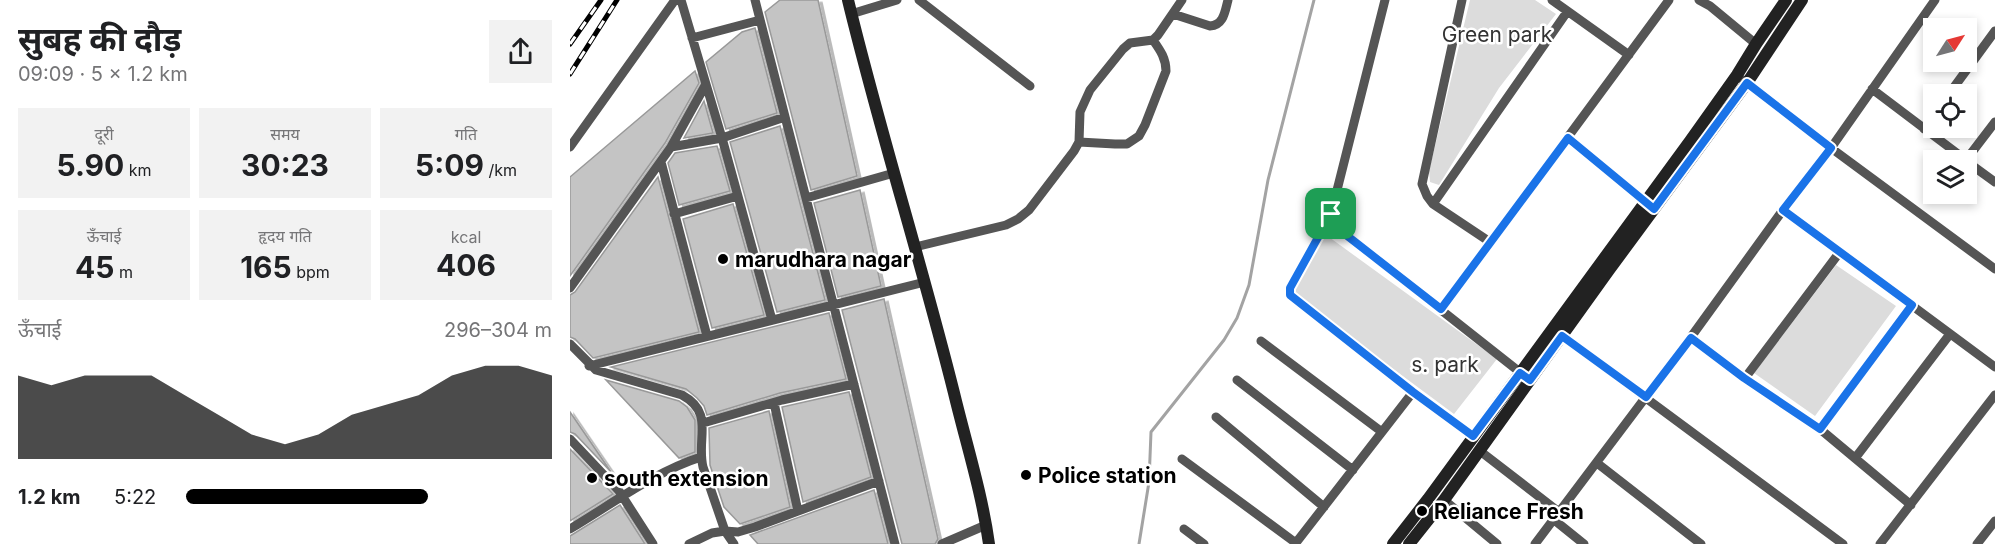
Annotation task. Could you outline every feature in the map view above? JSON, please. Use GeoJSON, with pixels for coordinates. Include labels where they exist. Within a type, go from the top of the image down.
{"type":"FeatureCollection","features":[{"type":"Feature","properties":{"kind":"street"},"geometry":{"type":"LineString","coordinates":[[570,147],[675,0]]}},
{"type":"Feature","properties":{"kind":"street"},"geometry":{"type":"LineString","coordinates":[[681,0],[772,320]]}},
{"type":"Feature","properties":{"kind":"street"},"geometry":{"type":"LineString","coordinates":[[755,0],[895,544]]}},
{"type":"Feature","properties":{"kind":"street"},"geometry":{"type":"LineString","coordinates":[[848,0],[925,282],[989,544]]}},
{"type":"Feature","properties":{"kind":"street"},"geometry":{"type":"LineString","coordinates":[[851,15],[897,0]]}},
{"type":"Feature","properties":{"kind":"street"},"geometry":{"type":"LineString","coordinates":[[919,0],[1030,86]]}},
{"type":"Feature","properties":{"kind":"street"},"geometry":{"type":"LineString","coordinates":[[915,248],[1006,225],[1029,210],[1079,142],[1080,112],[1090,90],[1130,43],[1153,40],[1182,0]]}},
{"type":"Feature","properties":{"kind":"street"},"geometry":{"type":"LineString","coordinates":[[1173,14],[1210,26],[1217,25],[1221,22],[1228,0]]}},
{"type":"Feature","properties":{"kind":"street"},"geometry":{"type":"LineString","coordinates":[[1385,0],[1331,214],[1290,288],[1290,295],[1473,436]]}},
{"type":"Feature","properties":{"kind":"street"},"geometry":{"type":"LineString","coordinates":[[1462,0],[1422,184],[1433,204],[1490,242]]}},
{"type":"Feature","properties":{"kind":"street"},"geometry":{"type":"LineString","coordinates":[[1552,0],[1629,55]]}},
{"type":"Feature","properties":{"kind":"street"},"geometry":{"type":"LineString","coordinates":[[1441,309],[1669,0]]}},
{"type":"Feature","properties":{"kind":"street"},"geometry":{"type":"LineString","coordinates":[[1699,0],[1712,3],[1756,44]]}},
{"type":"Feature","properties":{"kind":"street"},"geometry":{"type":"LineString","coordinates":[[1742,79],[1756,44],[1786,0]]}},
{"type":"Feature","properties":{"kind":"street"},"geometry":{"type":"LineString","coordinates":[[1409,544],[1480,450],[1525,376],[1802,0]]}},
{"type":"Feature","properties":{"kind":"street"},"geometry":{"type":"LineString","coordinates":[[1535,544],[1831,148],[1935,0]]}},
{"type":"Feature","properties":{"kind":"street"},"geometry":{"type":"LineString","coordinates":[[1433,204],[1567,12]]}},
{"type":"Feature","properties":{"kind":"street"},"geometry":{"type":"LineString","coordinates":[[692,38],[760,20]]}},
{"type":"Feature","properties":{"kind":"street"},"geometry":{"type":"LineString","coordinates":[[1956,84],[1995,31]]}},
{"type":"Feature","properties":{"kind":"street"},"geometry":{"type":"LineString","coordinates":[[1079,142],[1127,144],[1139,136],[1166,71],[1162,54],[1153,40]]}},
{"type":"Feature","properties":{"kind":"street"},"geometry":{"type":"LineString","coordinates":[[1742,79],[1995,269]]}},
{"type":"Feature","properties":{"kind":"street"},"geometry":{"type":"LineString","coordinates":[[570,288],[671,147],[706,84]]}},
{"type":"Feature","properties":{"kind":"street"},"geometry":{"type":"LineString","coordinates":[[1872,89],[1923,128]]}},
{"type":"Feature","properties":{"kind":"street"},"geometry":{"type":"LineString","coordinates":[[671,147],[722,138],[785,117]]}},
{"type":"Feature","properties":{"kind":"street"},"geometry":{"type":"LineString","coordinates":[[1974,150],[1995,122]]}},
{"type":"Feature","properties":{"kind":"street"},"geometry":{"type":"LineString","coordinates":[[1568,138],[1650,205]]}},
{"type":"Feature","properties":{"kind":"street"},"geometry":{"type":"LineString","coordinates":[[1936,138],[1952,150]]}},
{"type":"Feature","properties":{"kind":"street"},"geometry":{"type":"LineString","coordinates":[[661,162],[706,336]]}},
{"type":"Feature","properties":{"kind":"street"},"geometry":{"type":"LineString","coordinates":[[1977,169],[1995,182]]}},
{"type":"Feature","properties":{"kind":"street"},"geometry":{"type":"LineString","coordinates":[[806,198],[894,173]]}},
{"type":"Feature","properties":{"kind":"street"},"geometry":{"type":"LineString","coordinates":[[674,214],[738,196]]}},
{"type":"Feature","properties":{"kind":"street"},"geometry":{"type":"LineString","coordinates":[[1393,544],[1473,436],[1562,336],[1650,205]]}},
{"type":"Feature","properties":{"kind":"street"},"geometry":{"type":"LineString","coordinates":[[1783,210],[1995,367]]}},
{"type":"Feature","properties":{"kind":"street"},"geometry":{"type":"LineString","coordinates":[[1331,214],[1341,231],[1525,376]]}},
{"type":"Feature","properties":{"kind":"street"},"geometry":{"type":"LineString","coordinates":[[1744,378],[1839,253]]}},
{"type":"Feature","properties":{"kind":"street"},"geometry":{"type":"LineString","coordinates":[[589,366],[925,282]]}},
{"type":"Feature","properties":{"kind":"street"},"geometry":{"type":"LineString","coordinates":[[1820,429],[1912,305]]}},
{"type":"Feature","properties":{"kind":"street"},"geometry":{"type":"LineString","coordinates":[[1856,457],[1950,334]]}},
{"type":"Feature","properties":{"kind":"street"},"geometry":{"type":"LineString","coordinates":[[1562,336],[1843,544]]}},
{"type":"Feature","properties":{"kind":"street"},"geometry":{"type":"LineString","coordinates":[[1691,338],[1744,378],[1820,429],[1911,505]]}},
{"type":"Feature","properties":{"kind":"street"},"geometry":{"type":"LineString","coordinates":[[1261,341],[1382,432]]}},
{"type":"Feature","properties":{"kind":"street"},"geometry":{"type":"LineString","coordinates":[[570,344],[589,366],[601,372],[682,395],[691,400],[699,409],[703,423],[700,457],[726,531],[734,544]]}},
{"type":"Feature","properties":{"kind":"street"},"geometry":{"type":"LineString","coordinates":[[1237,380],[1353,470]]}},
{"type":"Feature","properties":{"kind":"street"},"geometry":{"type":"LineString","coordinates":[[703,423],[854,384]]}},
{"type":"Feature","properties":{"kind":"street"},"geometry":{"type":"LineString","coordinates":[[1182,459],[1296,544],[1413,392]]}},
{"type":"Feature","properties":{"kind":"street"},"geometry":{"type":"LineString","coordinates":[[1880,544],[1995,395]]}},
{"type":"Feature","properties":{"kind":"street"},"geometry":{"type":"LineString","coordinates":[[774,403],[798,511]]}},
{"type":"Feature","properties":{"kind":"street"},"geometry":{"type":"LineString","coordinates":[[1216,417],[1324,507]]}},
{"type":"Feature","properties":{"kind":"street"},"geometry":{"type":"LineString","coordinates":[[570,439],[623,496],[654,544]]}},
{"type":"Feature","properties":{"kind":"street"},"geometry":{"type":"LineString","coordinates":[[1480,450],[1556,515],[1584,544]]}},
{"type":"Feature","properties":{"kind":"street"},"geometry":{"type":"LineString","coordinates":[[572,524],[686,462],[700,457]]}},
{"type":"Feature","properties":{"kind":"street"},"geometry":{"type":"LineString","coordinates":[[1597,463],[1701,544]]}},
{"type":"Feature","properties":{"kind":"street"},"geometry":{"type":"LineString","coordinates":[[689,544],[712,533],[738,532],[879,481]]}},
{"type":"Feature","properties":{"kind":"street"},"geometry":{"type":"LineString","coordinates":[[1444,500],[1497,544]]}},
{"type":"Feature","properties":{"kind":"street"},"geometry":{"type":"LineString","coordinates":[[1977,544],[1995,522]]}},
{"type":"Feature","properties":{"kind":"street"},"geometry":{"type":"LineString","coordinates":[[942,544],[986,525]]}},
{"type":"Feature","properties":{"kind":"street"},"geometry":{"type":"LineString","coordinates":[[1184,529],[1204,544]]}},
{"type":"Feature","properties":{"kind":"green space","name":"Green park"},"geometry":{"type":"Polygon","coordinates":[[[1470,0],[1535,0],[1556,14],[1499,88],[1439,185],[1430,182],[1429,171],[1470,0]]]}},
{"type":"Feature","properties":{"kind":"green space","name":"s. park"},"geometry":{"type":"Polygon","coordinates":[[[1322,232],[1497,359],[1454,414],[1284,288],[1322,232]]]}},
{"type":"Feature","properties":{"kind":"green space"},"geometry":{"type":"Polygon","coordinates":[[[1836,265],[1896,306],[1815,416],[1754,373],[1836,265]]]}},
{"type":"Feature","properties":{"kind":"building"},"geometry":{"type":"Polygon","coordinates":[[[780,0],[818,0],[857,176],[811,190],[765,12],[780,0]]]}},
{"type":"Feature","properties":{"kind":"building"},"geometry":{"type":"Polygon","coordinates":[[[755,28],[777,113],[726,129],[706,62],[742,32],[755,28]]]}},
{"type":"Feature","properties":{"kind":"building"},"geometry":{"type":"Polygon","coordinates":[[[695,71],[699,83],[665,143],[570,276],[570,177],[695,71]]]}},
{"type":"Feature","properties":{"kind":"building"},"geometry":{"type":"Polygon","coordinates":[[[704,101],[713,133],[684,138],[704,101]]]}},
{"type":"Feature","properties":{"kind":"building"},"geometry":{"type":"Polygon","coordinates":[[[780,126],[825,300],[777,312],[730,142],[780,126]]]}},
{"type":"Feature","properties":{"kind":"building"},"geometry":{"type":"Polygon","coordinates":[[[717,146],[730,191],[679,205],[668,163],[675,153],[717,146]]]}},
{"type":"Feature","properties":{"kind":"building"},"geometry":{"type":"Polygon","coordinates":[[[658,177],[699,332],[593,358],[575,339],[570,337],[570,295],[575,292],[658,177]]]}},
{"type":"Feature","properties":{"kind":"building"},"geometry":{"type":"Polygon","coordinates":[[[860,190],[881,286],[838,297],[814,203],[860,190]]]}},
{"type":"Feature","properties":{"kind":"building"},"geometry":{"type":"Polygon","coordinates":[[[733,204],[764,315],[712,328],[683,219],[733,204]]]}},
{"type":"Feature","properties":{"kind":"building"},"geometry":{"type":"Polygon","coordinates":[[[884,299],[938,539],[935,544],[902,544],[842,310],[884,299]]]}},
{"type":"Feature","properties":{"kind":"building"},"geometry":{"type":"Polygon","coordinates":[[[829,313],[846,379],[780,393],[707,415],[704,406],[686,389],[611,367],[829,313]]]}},
{"type":"Feature","properties":{"kind":"building"},"geometry":{"type":"Polygon","coordinates":[[[606,380],[679,401],[687,407],[695,420],[695,452],[679,458],[606,380]]]}},
{"type":"Feature","properties":{"kind":"building"},"geometry":{"type":"Polygon","coordinates":[[[849,392],[871,477],[803,502],[782,407],[849,392]]]}},
{"type":"Feature","properties":{"kind":"building"},"geometry":{"type":"Polygon","coordinates":[[[769,411],[790,507],[740,524],[724,507],[710,465],[709,428],[769,411]]]}},
{"type":"Feature","properties":{"kind":"building"},"geometry":{"type":"Polygon","coordinates":[[[570,412],[611,472],[575,434],[570,432],[570,412]]]}},
{"type":"Feature","properties":{"kind":"building"},"geometry":{"type":"Polygon","coordinates":[[[570,449],[613,494],[570,521],[570,449]]]}},
{"type":"Feature","properties":{"kind":"building"},"geometry":{"type":"Polygon","coordinates":[[[874,490],[888,544],[758,544],[750,535],[874,490]]]}},
{"type":"Feature","properties":{"kind":"building"},"geometry":{"type":"Polygon","coordinates":[[[620,505],[645,544],[570,544],[570,536],[620,505]]]}},
{"type":"Feature","properties":{"kind":"waterway"},"geometry":{"type":"LineString","coordinates":[[1139,544],[1149,482],[1151,432],[1224,340],[1237,318],[1249,285],[1268,180],[1314,0]]}},
{"type":"Feature","properties":{"kind":"railway"},"geometry":{"type":"LineString","coordinates":[[570,44],[601,0]]}},
{"type":"Feature","properties":{"kind":"railway"},"geometry":{"type":"LineString","coordinates":[[570,74],[617,0]]}},
{"type":"Feature","properties":{"kind":"place","name":"marudhara nagar"},"geometry":{"type":"Point","coordinates":[723,259]}},
{"type":"Feature","properties":{"kind":"place","name":"Police station"},"geometry":{"type":"Point","coordinates":[1026,475]}},
{"type":"Feature","properties":{"kind":"place","name":"south extension"},"geometry":{"type":"Point","coordinates":[592,478]}},
{"type":"Feature","properties":{"kind":"place","name":"Reliance Fresh"},"geometry":{"type":"Point","coordinates":[1422,511]}},
{"type":"Feature","properties":{"kind":"route"},"geometry":{"type":"LineString","coordinates":[[1747,83],[1831,148],[1783,210],[1912,305],[1820,429],[1744,378],[1691,338],[1646,397],[1562,336],[1530,380],[1520,373],[1473,436],[1290,295],[1290,288],[1331,214],[1341,231],[1441,309],[1568,138],[1654,209],[1747,83]]}}]}
